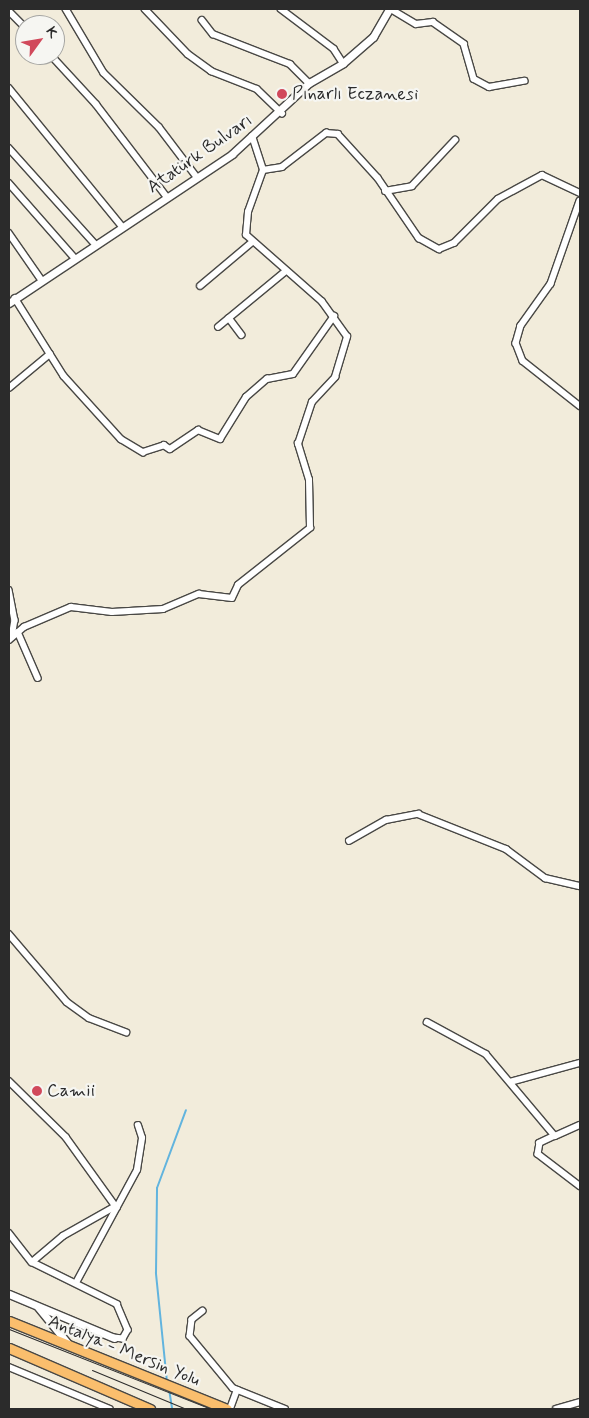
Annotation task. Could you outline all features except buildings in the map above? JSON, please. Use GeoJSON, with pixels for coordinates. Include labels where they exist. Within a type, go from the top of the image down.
{"type":"FeatureCollection","features":[{"type":"Feature","properties":{"kind":"highway","name":"Antalya - Mersin Yolu"},"geometry":{"type":"LineString","coordinates":[[9,1321],[188,1395],[229,1409]]}},
{"type":"Feature","properties":{"kind":"highway"},"geometry":{"type":"LineString","coordinates":[[9,1348],[150,1409]]}},
{"type":"Feature","properties":{"kind":"street"},"geometry":{"type":"LineString","coordinates":[[66,9],[104,73],[159,127],[198,177]]}},
{"type":"Feature","properties":{"kind":"street"},"geometry":{"type":"LineString","coordinates":[[145,9],[188,54],[211,71],[257,89],[282,113]]}},
{"type":"Feature","properties":{"kind":"street"},"geometry":{"type":"LineString","coordinates":[[280,9],[334,49],[343,63]]}},
{"type":"Feature","properties":{"kind":"street"},"geometry":{"type":"LineString","coordinates":[[390,9],[416,24],[433,22],[452,40],[464,44],[474,78],[482,83],[499,89],[524,81]]}},
{"type":"Feature","properties":{"kind":"street","name":"Atatürk Bulvarı"},"geometry":{"type":"LineString","coordinates":[[11,300],[198,177],[252,138],[282,113],[309,83],[343,63],[373,37],[390,9]]}},
{"type":"Feature","properties":{"kind":"street"},"geometry":{"type":"LineString","coordinates":[[202,20],[213,34],[290,64],[309,83]]}},
{"type":"Feature","properties":{"kind":"street"},"geometry":{"type":"LineString","coordinates":[[60,65],[96,104],[167,196]]}},
{"type":"Feature","properties":{"kind":"street"},"geometry":{"type":"LineString","coordinates":[[9,88],[122,226]]}},
{"type":"Feature","properties":{"kind":"street"},"geometry":{"type":"LineString","coordinates":[[263,170],[282,166],[332,132],[346,141],[385,190],[419,238],[439,249],[454,243],[498,199],[542,175],[580,194]]}},
{"type":"Feature","properties":{"kind":"street"},"geometry":{"type":"LineString","coordinates":[[10,639],[18,632],[71,607],[112,612],[163,609],[199,594],[232,598],[238,585],[306,535],[311,518],[309,480],[298,444],[312,402],[336,377],[348,347],[347,337],[334,316],[286,271],[251,243],[246,235],[248,212],[263,170],[252,138]]}},
{"type":"Feature","properties":{"kind":"street"},"geometry":{"type":"LineString","coordinates":[[385,190],[412,186],[455,140]]}},
{"type":"Feature","properties":{"kind":"street"},"geometry":{"type":"LineString","coordinates":[[9,148],[95,244]]}},
{"type":"Feature","properties":{"kind":"street"},"geometry":{"type":"LineString","coordinates":[[9,183],[74,258]]}},
{"type":"Feature","properties":{"kind":"street"},"geometry":{"type":"LineString","coordinates":[[580,201],[551,284],[520,326],[516,343],[523,361],[580,406]]}},
{"type":"Feature","properties":{"kind":"street"},"geometry":{"type":"LineString","coordinates":[[9,233],[41,279]]}},
{"type":"Feature","properties":{"kind":"street"},"geometry":{"type":"LineString","coordinates":[[200,286],[251,243]]}},
{"type":"Feature","properties":{"kind":"street"},"geometry":{"type":"LineString","coordinates":[[218,327],[286,271]]}},
{"type":"Feature","properties":{"kind":"street"},"geometry":{"type":"LineString","coordinates":[[11,300],[86,402],[132,449],[143,452],[164,445],[170,449],[198,430],[220,439],[246,397],[267,379],[293,374],[334,316]]}},
{"type":"Feature","properties":{"kind":"street"},"geometry":{"type":"LineString","coordinates":[[229,318],[242,335]]}},
{"type":"Feature","properties":{"kind":"street"},"geometry":{"type":"LineString","coordinates":[[9,388],[50,354]]}},
{"type":"Feature","properties":{"kind":"street"},"geometry":{"type":"LineString","coordinates":[[9,590],[15,620],[10,639]]}},
{"type":"Feature","properties":{"kind":"street"},"geometry":{"type":"LineString","coordinates":[[18,632],[38,678]]}},
{"type":"Feature","properties":{"kind":"street"},"geometry":{"type":"LineString","coordinates":[[350,841],[386,820],[418,814],[506,849],[545,878],[580,886]]}},
{"type":"Feature","properties":{"kind":"street"},"geometry":{"type":"LineString","coordinates":[[9,934],[67,1002],[89,1018],[126,1032]]}},
{"type":"Feature","properties":{"kind":"street"},"geometry":{"type":"LineString","coordinates":[[427,1022],[486,1054],[555,1136]]}},
{"type":"Feature","properties":{"kind":"street"},"geometry":{"type":"LineString","coordinates":[[510,1082],[580,1063]]}},
{"type":"Feature","properties":{"kind":"street"},"geometry":{"type":"LineString","coordinates":[[9,1081],[54,1124],[117,1207]]}},
{"type":"Feature","properties":{"kind":"street"},"geometry":{"type":"LineString","coordinates":[[580,1125],[539,1145],[539,1156],[580,1186]]}},
{"type":"Feature","properties":{"kind":"street"},"geometry":{"type":"LineString","coordinates":[[76,1281],[117,1207],[141,1155],[138,1126]]}},
{"type":"Feature","properties":{"kind":"street"},"geometry":{"type":"LineString","coordinates":[[32,1262],[63,1236],[117,1207]]}},
{"type":"Feature","properties":{"kind":"street"},"geometry":{"type":"LineString","coordinates":[[9,1233],[32,1262],[76,1281],[118,1304],[125,1313],[127,1335],[114,1338],[9,1294]]}},
{"type":"Feature","properties":{"kind":"street"},"geometry":{"type":"LineString","coordinates":[[37,1306],[71,1347]]}},
{"type":"Feature","properties":{"kind":"street"},"geometry":{"type":"LineString","coordinates":[[204,1311],[192,1320],[190,1336],[237,1390],[284,1409]]}},
{"type":"Feature","properties":{"kind":"street"},"geometry":{"type":"LineString","coordinates":[[9,1366],[110,1409]]}},
{"type":"Feature","properties":{"kind":"street"},"geometry":{"type":"LineString","coordinates":[[229,1409],[237,1390]]}},
{"type":"Feature","properties":{"kind":"street"},"geometry":{"type":"LineString","coordinates":[[556,1409],[580,1402]]}},
{"type":"Feature","properties":{"kind":"waterway"},"geometry":{"type":"LineString","coordinates":[[167,1382],[156,1273],[157,1188],[186,1110]]}},
{"type":"Feature","properties":{"kind":"waterway"},"geometry":{"type":"LineString","coordinates":[[169,1389],[172,1409]]}},
{"type":"Feature","properties":{"kind":"tram line"},"geometry":{"type":"LineString","coordinates":[[9,1329],[211,1409]]}},
{"type":"Feature","properties":{"kind":"tram line"},"geometry":{"type":"LineString","coordinates":[[92,1370],[186,1409]]}},
{"type":"Feature","properties":{"kind":"place","name":"Pınarlı Eczanesi"},"geometry":{"type":"Point","coordinates":[282,94]}},
{"type":"Feature","properties":{"kind":"place","name":"Camii"},"geometry":{"type":"Point","coordinates":[37,1091]}}]}
